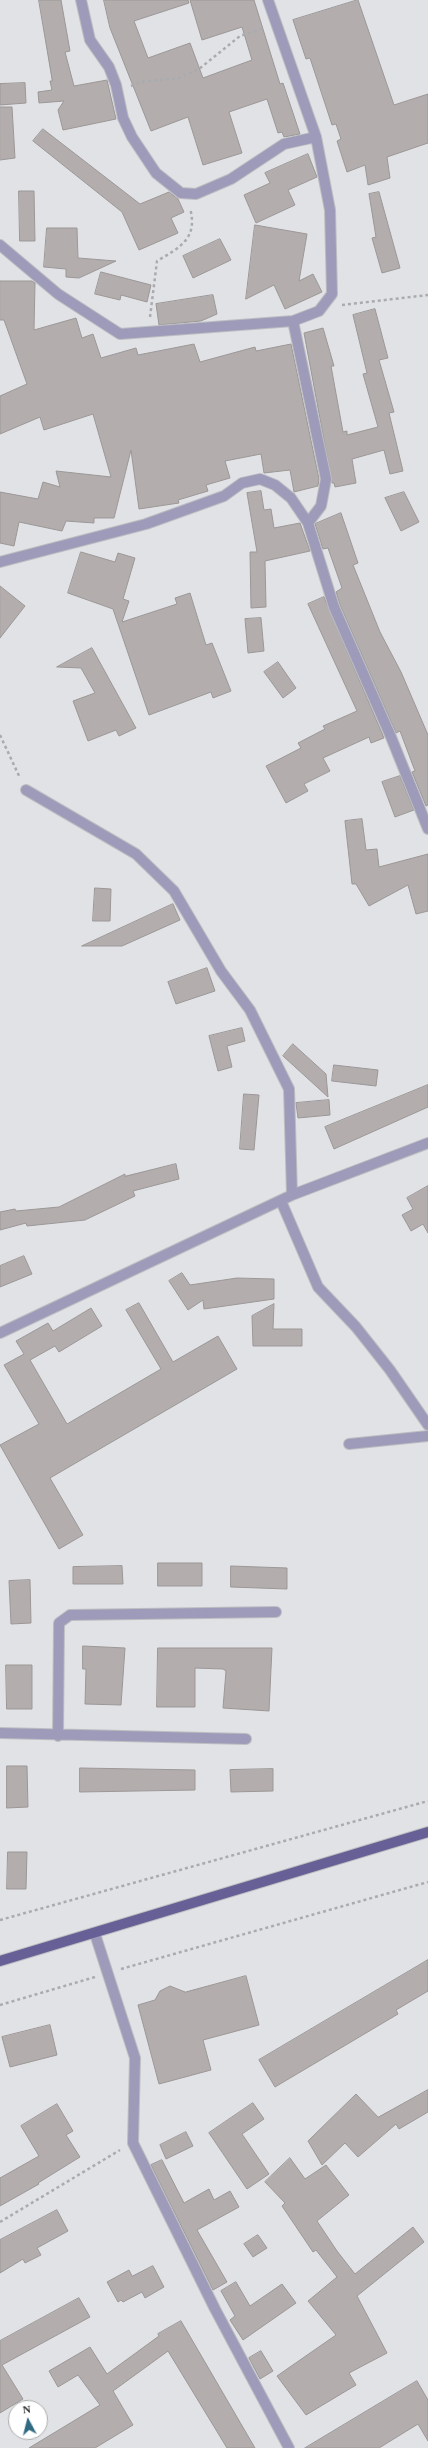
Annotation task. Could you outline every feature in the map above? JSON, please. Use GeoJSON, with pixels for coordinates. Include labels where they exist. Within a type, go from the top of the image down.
{"type":"FeatureCollection","features":[{"type":"Feature","properties":{"kind":"main road"},"geometry":{"type":"LineString","coordinates":[[0,1961],[95,1934],[428,1832]]}},
{"type":"Feature","properties":{"kind":"street"},"geometry":{"type":"LineString","coordinates":[[81,0],[90,40],[110,67],[118,92],[123,118],[143,154],[156,173],[181,194],[196,194],[231,179],[284,144],[316,137]]}},
{"type":"Feature","properties":{"kind":"street"},"geometry":{"type":"LineString","coordinates":[[0,245],[58,294],[94,319],[120,334],[148,334],[293,321],[319,311],[332,294],[330,210],[316,137],[268,0]]}},
{"type":"Feature","properties":{"kind":"street"},"geometry":{"type":"LineString","coordinates":[[293,321],[326,479],[321,506],[308,523]]}},
{"type":"Feature","properties":{"kind":"street"},"geometry":{"type":"LineString","coordinates":[[0,562],[146,524],[224,496],[242,483],[260,479],[275,485],[291,498],[308,523],[334,608],[392,737],[428,829]]}},
{"type":"Feature","properties":{"kind":"street"},"geometry":{"type":"LineString","coordinates":[[26,790],[136,854],[174,891],[221,971],[250,1010],[289,1089],[292,1195]]}},
{"type":"Feature","properties":{"kind":"street"},"geometry":{"type":"LineString","coordinates":[[0,1333],[292,1195],[428,1144]]}},
{"type":"Feature","properties":{"kind":"street"},"geometry":{"type":"LineString","coordinates":[[281,1200],[318,1287],[356,1327],[390,1370],[428,1426]]}},
{"type":"Feature","properties":{"kind":"street"},"geometry":{"type":"LineString","coordinates":[[349,1444],[428,1436]]}},
{"type":"Feature","properties":{"kind":"street"},"geometry":{"type":"LineString","coordinates":[[58,1736],[59,1622],[70,1615],[276,1612]]}},
{"type":"Feature","properties":{"kind":"street"},"geometry":{"type":"LineString","coordinates":[[0,1733],[58,1736],[246,1739]]}},
{"type":"Feature","properties":{"kind":"street"},"geometry":{"type":"LineString","coordinates":[[95,1934],[135,2058],[133,2143],[215,2309],[289,2448]]}},
{"type":"Feature","properties":{"kind":"path"},"geometry":{"type":"LineString","coordinates":[[118,92],[140,82],[179,78],[199,69],[240,36],[276,24]]}},
{"type":"Feature","properties":{"kind":"path"},"geometry":{"type":"LineString","coordinates":[[148,334],[157,261],[180,247],[191,233],[194,222],[186,194]]}},
{"type":"Feature","properties":{"kind":"path"},"geometry":{"type":"LineString","coordinates":[[319,311],[353,302],[428,295]]}},
{"type":"Feature","properties":{"kind":"path"},"geometry":{"type":"LineString","coordinates":[[0,735],[26,790]]}},
{"type":"Feature","properties":{"kind":"path"},"geometry":{"type":"LineString","coordinates":[[0,1920],[428,1801]]}},
{"type":"Feature","properties":{"kind":"path"},"geometry":{"type":"LineString","coordinates":[[0,2005],[428,1882]]}},
{"type":"Feature","properties":{"kind":"path"},"geometry":{"type":"LineString","coordinates":[[0,2222],[133,2143]]}},
{"type":"Feature","properties":{"kind":"building"},"geometry":{"type":"Polygon","coordinates":[[[39,0],[61,0],[70,51],[65,52],[74,86],[107,80],[116,119],[63,130],[58,110],[64,101],[39,103],[38,92],[52,90],[50,81],[52,81],[39,0]]]}},
{"type":"Feature","properties":{"kind":"building"},"geometry":{"type":"Polygon","coordinates":[[[104,0],[188,0],[189,3],[134,21],[148,58],[190,43],[203,78],[252,60],[242,27],[202,40],[190,0],[254,0],[280,84],[283,83],[300,134],[284,137],[282,132],[278,133],[267,99],[229,112],[242,153],[203,165],[188,117],[151,131],[110,28],[104,0]]]}},
{"type":"Feature","properties":{"kind":"building"},"geometry":{"type":"Polygon","coordinates":[[[358,0],[394,105],[428,94],[428,143],[387,157],[390,178],[368,185],[365,165],[347,172],[337,141],[341,139],[336,124],[332,125],[310,58],[306,59],[293,20],[358,0]]]}},
{"type":"Feature","properties":{"kind":"building"},"geometry":{"type":"Polygon","coordinates":[[[25,83],[26,103],[0,105],[0,84],[25,83]]]}},
{"type":"Feature","properties":{"kind":"building"},"geometry":{"type":"Polygon","coordinates":[[[0,107],[12,107],[15,158],[0,160],[0,107]]]}},
{"type":"Feature","properties":{"kind":"building"},"geometry":{"type":"Polygon","coordinates":[[[43,129],[140,204],[169,192],[178,199],[184,212],[171,218],[178,233],[139,250],[122,212],[33,141],[43,129]]]}},
{"type":"Feature","properties":{"kind":"building"},"geometry":{"type":"Polygon","coordinates":[[[308,154],[317,177],[288,190],[295,205],[256,223],[244,195],[270,183],[265,173],[308,154]]]}},
{"type":"Feature","properties":{"kind":"building"},"geometry":{"type":"Polygon","coordinates":[[[19,191],[34,191],[35,241],[20,241],[19,191]]]}},
{"type":"Feature","properties":{"kind":"building"},"geometry":{"type":"Polygon","coordinates":[[[379,192],[400,268],[382,273],[372,238],[376,237],[369,194],[379,192]]]}},
{"type":"Feature","properties":{"kind":"building"},"geometry":{"type":"Polygon","coordinates":[[[255,225],[307,234],[299,281],[313,274],[322,292],[285,309],[274,285],[246,299],[255,225]]]}},
{"type":"Feature","properties":{"kind":"building"},"geometry":{"type":"Polygon","coordinates":[[[47,228],[77,228],[78,258],[116,261],[79,278],[66,277],[66,269],[44,267],[47,228]]]}},
{"type":"Feature","properties":{"kind":"building"},"geometry":{"type":"Polygon","coordinates":[[[220,239],[231,260],[193,278],[183,256],[220,239]]]}},
{"type":"Feature","properties":{"kind":"building"},"geometry":{"type":"Polygon","coordinates":[[[101,272],[151,285],[147,302],[121,295],[120,300],[95,294],[101,272]]]}},
{"type":"Feature","properties":{"kind":"building"},"geometry":{"type":"Polygon","coordinates":[[[0,281],[32,281],[35,283],[34,330],[76,318],[82,338],[93,334],[101,358],[136,348],[138,355],[194,344],[200,362],[255,347],[256,351],[291,344],[319,479],[318,486],[294,492],[290,470],[264,473],[261,454],[225,461],[230,478],[206,485],[208,491],[178,500],[179,503],[139,509],[131,450],[114,518],[94,518],[94,523],[66,521],[62,531],[19,522],[14,546],[0,543],[0,492],[38,499],[43,482],[60,487],[56,471],[111,477],[93,414],[44,430],[40,417],[0,434],[0,396],[27,384],[4,320],[0,320],[0,281]]]}},
{"type":"Feature","properties":{"kind":"building"},"geometry":{"type":"Polygon","coordinates":[[[213,295],[217,314],[201,321],[159,325],[156,304],[213,295]]]}},
{"type":"Feature","properties":{"kind":"building"},"geometry":{"type":"Polygon","coordinates":[[[375,309],[388,358],[379,360],[394,412],[389,413],[403,471],[390,474],[384,450],[352,459],[356,483],[335,487],[334,483],[332,483],[304,333],[323,328],[334,366],[331,366],[343,432],[347,431],[347,435],[378,427],[363,374],[367,373],[353,315],[375,309]]]}},
{"type":"Feature","properties":{"kind":"building"},"geometry":{"type":"Polygon","coordinates":[[[261,491],[264,510],[271,509],[274,528],[300,523],[310,551],[265,561],[266,607],[251,608],[250,552],[257,552],[247,493],[261,491]]]}},
{"type":"Feature","properties":{"kind":"building"},"geometry":{"type":"Polygon","coordinates":[[[404,492],[419,522],[401,531],[385,498],[404,492]]]}},
{"type":"Feature","properties":{"kind":"building"},"geometry":{"type":"Polygon","coordinates":[[[341,513],[358,563],[353,565],[380,632],[401,672],[428,735],[428,805],[426,806],[412,772],[415,771],[400,731],[396,733],[340,605],[336,592],[342,588],[328,548],[323,549],[315,524],[341,513]]]}},
{"type":"Feature","properties":{"kind":"building"},"geometry":{"type":"Polygon","coordinates":[[[81,552],[115,562],[118,553],[135,558],[123,599],[129,601],[122,622],[177,604],[175,598],[190,593],[206,645],[212,643],[231,691],[213,698],[211,692],[149,715],[113,609],[68,593],[81,552]]]}},
{"type":"Feature","properties":{"kind":"building"},"geometry":{"type":"Polygon","coordinates":[[[0,586],[25,606],[0,638],[0,586]]]}},
{"type":"Feature","properties":{"kind":"building"},"geometry":{"type":"Polygon","coordinates":[[[324,597],[384,738],[371,743],[369,737],[323,758],[330,771],[304,784],[308,791],[286,803],[266,766],[301,748],[298,743],[325,729],[323,726],[357,711],[308,604],[324,597]]]}},
{"type":"Feature","properties":{"kind":"building"},"geometry":{"type":"Polygon","coordinates":[[[261,618],[264,651],[248,653],[245,619],[261,618]]]}},
{"type":"Feature","properties":{"kind":"building"},"geometry":{"type":"Polygon","coordinates":[[[92,648],[136,728],[119,736],[116,730],[88,741],[73,701],[95,693],[81,668],[57,667],[92,648]]]}},
{"type":"Feature","properties":{"kind":"building"},"geometry":{"type":"Polygon","coordinates":[[[278,662],[296,688],[283,698],[264,672],[278,662]]]}},
{"type":"Feature","properties":{"kind":"building"},"geometry":{"type":"Polygon","coordinates":[[[400,776],[414,810],[395,817],[382,782],[400,776]]]}},
{"type":"Feature","properties":{"kind":"building"},"geometry":{"type":"Polygon","coordinates":[[[362,819],[366,850],[377,849],[379,867],[428,854],[428,911],[416,914],[408,885],[369,906],[356,884],[352,884],[345,821],[362,819]]]}},
{"type":"Feature","properties":{"kind":"building"},"geometry":{"type":"Polygon","coordinates":[[[95,888],[111,889],[110,921],[93,921],[95,888]]]}},
{"type":"Feature","properties":{"kind":"building"},"geometry":{"type":"Polygon","coordinates":[[[173,904],[180,920],[122,946],[82,946],[173,904]]]}},
{"type":"Feature","properties":{"kind":"building"},"geometry":{"type":"Polygon","coordinates":[[[207,968],[215,991],[176,1004],[168,982],[207,968]]]}},
{"type":"Feature","properties":{"kind":"building"},"geometry":{"type":"Polygon","coordinates":[[[242,1028],[245,1041],[227,1046],[232,1067],[218,1071],[209,1036],[242,1028]]]}},
{"type":"Feature","properties":{"kind":"building"},"geometry":{"type":"Polygon","coordinates":[[[293,1044],[326,1074],[328,1097],[283,1056],[293,1044]]]}},
{"type":"Feature","properties":{"kind":"building"},"geometry":{"type":"Polygon","coordinates":[[[334,1065],[378,1070],[376,1086],[332,1081],[334,1065]]]}},
{"type":"Feature","properties":{"kind":"building"},"geometry":{"type":"Polygon","coordinates":[[[428,1085],[428,1107],[334,1149],[325,1127],[428,1085]]]}},
{"type":"Feature","properties":{"kind":"building"},"geometry":{"type":"Polygon","coordinates":[[[244,1094],[259,1095],[254,1150],[240,1149],[244,1094]]]}},
{"type":"Feature","properties":{"kind":"building"},"geometry":{"type":"Polygon","coordinates":[[[329,1100],[330,1115],[298,1118],[296,1103],[329,1100]]]}},
{"type":"Feature","properties":{"kind":"building"},"geometry":{"type":"Polygon","coordinates":[[[176,1164],[179,1179],[133,1191],[135,1196],[85,1220],[27,1226],[26,1223],[0,1230],[0,1212],[15,1209],[16,1211],[59,1207],[125,1174],[125,1176],[176,1164]]]}},
{"type":"Feature","properties":{"kind":"building"},"geometry":{"type":"Polygon","coordinates":[[[428,1186],[428,1233],[423,1224],[411,1231],[402,1215],[413,1209],[407,1198],[428,1186]]]}},
{"type":"Feature","properties":{"kind":"building"},"geometry":{"type":"Polygon","coordinates":[[[24,1256],[32,1274],[0,1287],[0,1266],[24,1256]]]}},
{"type":"Feature","properties":{"kind":"building"},"geometry":{"type":"Polygon","coordinates":[[[182,1273],[190,1285],[237,1278],[274,1279],[274,1299],[204,1309],[203,1300],[188,1310],[169,1281],[182,1273]]]}},
{"type":"Feature","properties":{"kind":"building"},"geometry":{"type":"Polygon","coordinates":[[[139,1303],[173,1362],[218,1336],[237,1369],[50,1478],[83,1535],[59,1549],[0,1445],[39,1424],[4,1365],[24,1354],[16,1341],[48,1323],[53,1331],[91,1308],[102,1326],[59,1352],[55,1346],[30,1360],[67,1424],[161,1369],[126,1310],[139,1303]]]}},
{"type":"Feature","properties":{"kind":"building"},"geometry":{"type":"Polygon","coordinates":[[[274,1304],[273,1329],[302,1329],[302,1346],[253,1346],[252,1316],[274,1304]]]}},
{"type":"Feature","properties":{"kind":"building"},"geometry":{"type":"Polygon","coordinates":[[[158,1563],[202,1563],[202,1586],[158,1586],[158,1563]]]}},
{"type":"Feature","properties":{"kind":"building"},"geometry":{"type":"Polygon","coordinates":[[[122,1566],[123,1584],[73,1584],[73,1567],[122,1566]]]}},
{"type":"Feature","properties":{"kind":"building"},"geometry":{"type":"Polygon","coordinates":[[[231,1566],[287,1568],[287,1589],[231,1587],[231,1566]]]}},
{"type":"Feature","properties":{"kind":"building"},"geometry":{"type":"Polygon","coordinates":[[[30,1580],[31,1623],[11,1624],[9,1581],[30,1580]]]}},
{"type":"Feature","properties":{"kind":"building"},"geometry":{"type":"Polygon","coordinates":[[[83,1646],[125,1648],[121,1705],[85,1704],[86,1669],[83,1669],[83,1646]]]}},
{"type":"Feature","properties":{"kind":"building"},"geometry":{"type":"Polygon","coordinates":[[[158,1648],[272,1648],[269,1711],[223,1708],[226,1671],[223,1669],[195,1668],[195,1707],[157,1707],[158,1648]]]}},
{"type":"Feature","properties":{"kind":"building"},"geometry":{"type":"Polygon","coordinates":[[[6,1665],[32,1665],[32,1709],[7,1709],[6,1665]]]}},
{"type":"Feature","properties":{"kind":"building"},"geometry":{"type":"Polygon","coordinates":[[[7,1766],[27,1766],[28,1807],[7,1808],[7,1766]]]}},
{"type":"Feature","properties":{"kind":"building"},"geometry":{"type":"Polygon","coordinates":[[[80,1768],[195,1770],[195,1790],[80,1792],[80,1768]]]}},
{"type":"Feature","properties":{"kind":"building"},"geometry":{"type":"Polygon","coordinates":[[[273,1769],[273,1791],[231,1792],[230,1770],[273,1769]]]}},
{"type":"Feature","properties":{"kind":"building"},"geometry":{"type":"Polygon","coordinates":[[[8,1852],[27,1852],[26,1889],[7,1889],[8,1852]]]}},
{"type":"Feature","properties":{"kind":"building"},"geometry":{"type":"Polygon","coordinates":[[[428,1960],[428,1991],[396,2010],[398,2014],[275,2087],[259,2060],[428,1960]]]}},
{"type":"Feature","properties":{"kind":"building"},"geometry":{"type":"Polygon","coordinates":[[[246,1976],[259,2025],[203,2040],[211,2070],[159,2084],[138,2005],[155,2000],[160,1991],[170,1986],[185,1992],[246,1976]]]}},
{"type":"Feature","properties":{"kind":"building"},"geometry":{"type":"Polygon","coordinates":[[[50,2025],[57,2055],[10,2067],[2,2037],[50,2025]]]}},
{"type":"Feature","properties":{"kind":"building"},"geometry":{"type":"Polygon","coordinates":[[[428,2090],[428,2112],[399,2129],[396,2124],[358,2157],[345,2143],[322,2165],[308,2141],[356,2094],[378,2117],[428,2090]]]}},
{"type":"Feature","properties":{"kind":"building"},"geometry":{"type":"Polygon","coordinates":[[[253,2103],[264,2119],[242,2134],[269,2174],[247,2189],[209,2133],[253,2103]]]}},
{"type":"Feature","properties":{"kind":"building"},"geometry":{"type":"Polygon","coordinates":[[[57,2104],[73,2131],[66,2135],[80,2157],[38,2183],[39,2184],[0,2206],[0,2178],[39,2156],[21,2126],[57,2104]]]}},
{"type":"Feature","properties":{"kind":"building"},"geometry":{"type":"Polygon","coordinates":[[[186,2132],[193,2146],[166,2159],[160,2145],[186,2132]]]}},
{"type":"Feature","properties":{"kind":"building"},"geometry":{"type":"Polygon","coordinates":[[[290,2158],[305,2179],[326,2165],[349,2195],[317,2221],[337,2251],[355,2274],[413,2227],[424,2242],[357,2296],[387,2353],[349,2373],[356,2385],[306,2415],[277,2376],[336,2335],[308,2301],[337,2277],[316,2250],[313,2252],[282,2206],[285,2203],[265,2182],[290,2158]]]}},
{"type":"Feature","properties":{"kind":"building"},"geometry":{"type":"Polygon","coordinates":[[[162,2160],[184,2203],[209,2189],[214,2200],[230,2191],[239,2207],[197,2230],[227,2282],[213,2290],[151,2165],[162,2160]]]}},
{"type":"Feature","properties":{"kind":"building"},"geometry":{"type":"Polygon","coordinates":[[[57,2210],[68,2231],[37,2248],[41,2255],[25,2263],[23,2259],[0,2273],[0,2240],[57,2210]]]}},
{"type":"Feature","properties":{"kind":"building"},"geometry":{"type":"Polygon","coordinates":[[[258,2235],[267,2248],[253,2257],[244,2244],[258,2235]]]}},
{"type":"Feature","properties":{"kind":"building"},"geometry":{"type":"Polygon","coordinates":[[[153,2266],[164,2287],[145,2298],[142,2292],[123,2302],[121,2300],[118,2302],[107,2282],[129,2270],[132,2276],[153,2266]]]}},
{"type":"Feature","properties":{"kind":"building"},"geometry":{"type":"Polygon","coordinates":[[[236,2282],[250,2306],[282,2284],[296,2303],[243,2340],[230,2320],[235,2316],[221,2291],[236,2282]]]}},
{"type":"Feature","properties":{"kind":"building"},"geometry":{"type":"Polygon","coordinates":[[[79,2298],[90,2317],[2,2365],[23,2399],[8,2400],[8,2408],[0,2413],[0,2341],[79,2298]]]}},
{"type":"Feature","properties":{"kind":"building"},"geometry":{"type":"Polygon","coordinates":[[[181,2321],[255,2448],[227,2448],[168,2351],[113,2391],[133,2425],[95,2448],[29,2448],[42,2440],[48,2440],[48,2436],[100,2405],[78,2375],[58,2387],[49,2371],[90,2347],[107,2374],[159,2336],[158,2334],[181,2321]]]}},
{"type":"Feature","properties":{"kind":"building"},"geometry":{"type":"Polygon","coordinates":[[[261,2351],[273,2371],[260,2379],[249,2358],[261,2351]]]}},
{"type":"Feature","properties":{"kind":"building"},"geometry":{"type":"Polygon","coordinates":[[[417,2381],[428,2400],[428,2441],[418,2424],[379,2448],[305,2448],[417,2381]]]}}]}
